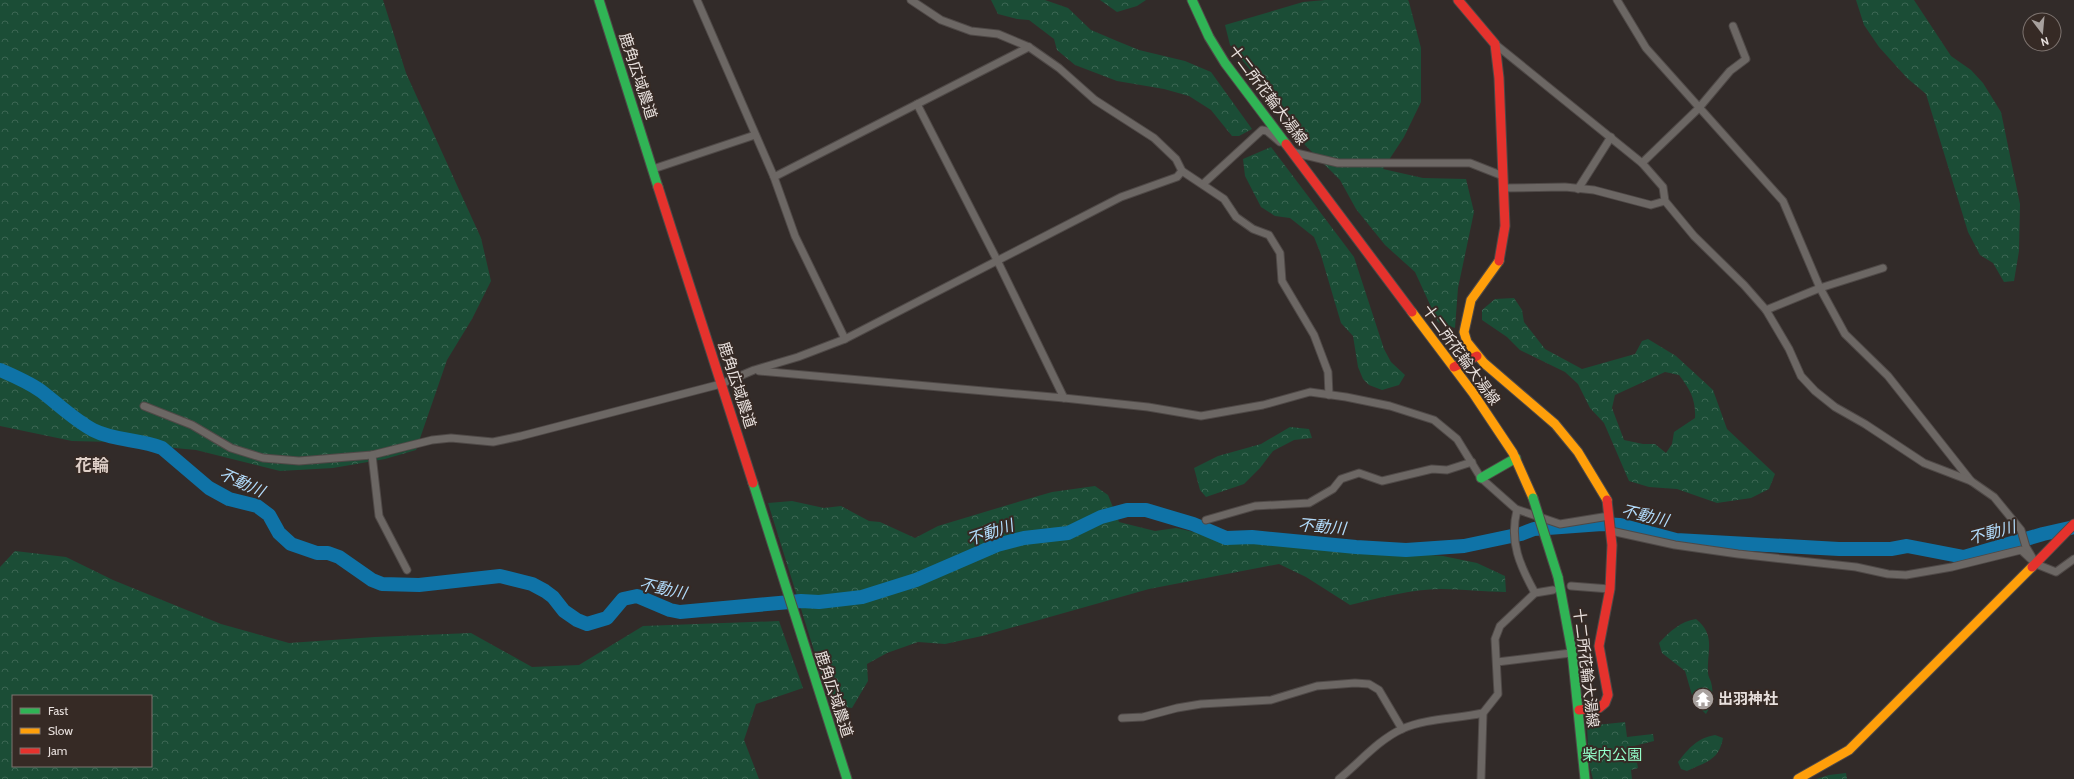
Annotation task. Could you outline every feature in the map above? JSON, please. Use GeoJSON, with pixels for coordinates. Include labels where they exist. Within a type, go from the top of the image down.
{"type":"FeatureCollection","features":[{"type":"Feature","properties":{"kind":"street","name":"鹿角広域農道"},"geometry":{"type":"LineString","coordinates":[[599,0],[847,779]]}},
{"type":"Feature","properties":{"kind":"street"},"geometry":{"type":"LineString","coordinates":[[697,0],[774,177],[795,236],[845,339]]}},
{"type":"Feature","properties":{"kind":"street"},"geometry":{"type":"LineString","coordinates":[[911,0],[941,20],[971,32],[998,34],[1028,47],[1059,68],[1094,100],[1154,138],[1176,159],[1182,172],[1203,184],[1224,199],[1236,217],[1253,229],[1269,235],[1280,253],[1282,281],[1314,335],[1328,372],[1329,395]]}},
{"type":"Feature","properties":{"kind":"street","name":"十二所花輪大湯線"},"geometry":{"type":"LineString","coordinates":[[1192,0],[1209,37],[1226,63],[1454,367],[1516,458],[1533,498],[1558,577],[1565,606],[1579,710],[1585,779]]}},
{"type":"Feature","properties":{"kind":"street"},"geometry":{"type":"LineString","coordinates":[[1458,0],[1495,44],[1642,163],[1664,188],[1665,201],[1694,236],[1744,285],[1766,310],[1789,349],[1802,376],[1815,391],[1835,407],[1865,424],[1924,464],[1971,482],[1994,497],[2021,530],[2026,547],[2036,564]]}},
{"type":"Feature","properties":{"kind":"street"},"geometry":{"type":"LineString","coordinates":[[1617,0],[1646,48],[1698,109],[1783,201],[1820,288],[1845,334],[1888,376],[1971,482]]}},
{"type":"Feature","properties":{"kind":"street"},"geometry":{"type":"LineString","coordinates":[[1642,163],[1698,109],[1730,71],[1746,59],[1733,26]]}},
{"type":"Feature","properties":{"kind":"street"},"geometry":{"type":"LineString","coordinates":[[1495,44],[1505,226],[1499,264],[1471,300],[1464,332],[1467,342],[1477,356],[1518,394],[1555,424],[1578,452],[1607,498],[1611,524],[1610,589],[1599,639],[1600,655],[1608,695],[1604,703],[1599,708],[1579,710]]}},
{"type":"Feature","properties":{"kind":"street"},"geometry":{"type":"LineString","coordinates":[[774,177],[1028,47]]}},
{"type":"Feature","properties":{"kind":"street"},"geometry":{"type":"LineString","coordinates":[[917,104],[997,260],[1064,398]]}},
{"type":"Feature","properties":{"kind":"street"},"geometry":{"type":"LineString","coordinates":[[1203,184],[1262,130],[1267,131],[1292,151],[1338,163],[1470,162],[1502,176]]}},
{"type":"Feature","properties":{"kind":"street"},"geometry":{"type":"LineString","coordinates":[[653,169],[755,135]]}},
{"type":"Feature","properties":{"kind":"street"},"geometry":{"type":"LineString","coordinates":[[1578,188],[1610,137]]}},
{"type":"Feature","properties":{"kind":"street"},"geometry":{"type":"LineString","coordinates":[[144,406],[192,425],[231,448],[263,458],[299,461],[372,455],[432,440],[451,438],[493,442],[721,384],[754,370],[798,357],[845,339],[1121,197],[1177,177],[1182,172]]}},
{"type":"Feature","properties":{"kind":"street"},"geometry":{"type":"LineString","coordinates":[[1503,188],[1536,186],[1578,188],[1594,190],[1651,205],[1665,201]]}},
{"type":"Feature","properties":{"kind":"street"},"geometry":{"type":"LineString","coordinates":[[1766,310],[1820,288],[1883,268]]}},
{"type":"Feature","properties":{"kind":"street"},"geometry":{"type":"LineString","coordinates":[[1454,367],[1477,356]]}},
{"type":"Feature","properties":{"kind":"street"},"geometry":{"type":"LineString","coordinates":[[754,370],[1064,398],[1148,407],[1201,416],[1263,405],[1310,392],[1390,406],[1434,420],[1457,439],[1481,478],[1517,510],[1560,524],[1611,524],[1675,545],[1777,559],[1856,567],[1888,574],[1906,574],[1952,567],[2021,550],[2036,564],[2056,572],[2074,558]]}},
{"type":"Feature","properties":{"kind":"street"},"geometry":{"type":"LineString","coordinates":[[372,455],[379,516],[407,570]]}},
{"type":"Feature","properties":{"kind":"street"},"geometry":{"type":"LineString","coordinates":[[1481,478],[1516,458]]}},
{"type":"Feature","properties":{"kind":"street"},"geometry":{"type":"LineString","coordinates":[[1206,520],[1255,506],[1309,503],[1333,489],[1341,479],[1359,473],[1382,481],[1432,469],[1447,470],[1472,462]]}},
{"type":"Feature","properties":{"kind":"street"},"geometry":{"type":"LineString","coordinates":[[1517,510],[1515,540],[1518,560],[1535,592]]}},
{"type":"Feature","properties":{"kind":"street"},"geometry":{"type":"LineString","coordinates":[[1798,779],[1849,750],[2036,564],[2074,524]]}},
{"type":"Feature","properties":{"kind":"street"},"geometry":{"type":"LineString","coordinates":[[1571,586],[1610,589]]}},
{"type":"Feature","properties":{"kind":"street"},"geometry":{"type":"LineString","coordinates":[[1481,779],[1483,713],[1498,694],[1495,639],[1500,626],[1535,592],[1554,590]]}},
{"type":"Feature","properties":{"kind":"street"},"geometry":{"type":"LineString","coordinates":[[1497,662],[1571,653]]}},
{"type":"Feature","properties":{"kind":"street"},"geometry":{"type":"LineString","coordinates":[[1122,718],[1143,718],[1177,708],[1202,704],[1271,700],[1317,686],[1355,683],[1369,684],[1378,690],[1402,729]]}},
{"type":"Feature","properties":{"kind":"street"},"geometry":{"type":"LineString","coordinates":[[1339,779],[1386,740],[1402,729],[1430,721],[1464,718],[1483,713]]}},
{"type":"Feature","properties":{"kind":"green space"},"geometry":{"type":"Polygon","coordinates":[[[0,0],[383,0],[406,73],[481,238],[491,281],[472,319],[447,360],[416,450],[385,459],[333,468],[280,471],[196,450],[111,442],[72,441],[0,426],[0,0]]]}},
{"type":"Feature","properties":{"kind":"green space"},"geometry":{"type":"Polygon","coordinates":[[[991,0],[1045,0],[1068,8],[1091,30],[1139,50],[1185,61],[1211,72],[1252,129],[1239,136],[1232,136],[1211,110],[1189,96],[1164,89],[1117,81],[1075,65],[1057,50],[1054,39],[1029,20],[1017,19],[998,14],[991,0]]]}},
{"type":"Feature","properties":{"kind":"green space"},"geometry":{"type":"Polygon","coordinates":[[[1100,0],[1146,0],[1137,6],[1117,12],[1100,0]]]}},
{"type":"Feature","properties":{"kind":"green space"},"geometry":{"type":"Polygon","coordinates":[[[1325,0],[1408,0],[1409,2],[1421,48],[1421,102],[1404,137],[1383,169],[1423,178],[1466,179],[1474,212],[1458,288],[1455,328],[1438,322],[1415,272],[1385,245],[1356,209],[1340,180],[1299,139],[1269,93],[1230,45],[1225,25],[1303,2],[1325,0]]]}},
{"type":"Feature","properties":{"kind":"green space"},"geometry":{"type":"Polygon","coordinates":[[[1856,0],[1914,0],[1951,56],[1971,70],[1983,83],[2001,112],[2020,204],[2019,251],[2014,281],[2004,282],[1993,263],[1980,255],[1968,232],[1926,94],[1907,78],[1879,47],[1864,25],[1856,0]]]}},
{"type":"Feature","properties":{"kind":"green space"},"geometry":{"type":"Polygon","coordinates":[[[1271,147],[1354,257],[1384,349],[1391,362],[1405,375],[1399,385],[1382,390],[1369,385],[1363,379],[1358,367],[1353,336],[1341,323],[1320,252],[1314,237],[1290,218],[1275,216],[1261,207],[1245,176],[1243,159],[1271,147]]]}},
{"type":"Feature","properties":{"kind":"green space"},"geometry":{"type":"Polygon","coordinates":[[[1514,298],[1522,310],[1524,322],[1545,349],[1582,369],[1635,354],[1642,341],[1648,339],[1676,356],[1713,390],[1727,429],[1775,474],[1769,489],[1751,498],[1717,503],[1677,489],[1649,487],[1629,481],[1604,423],[1590,408],[1578,384],[1565,372],[1520,350],[1507,337],[1482,320],[1482,310],[1495,299],[1514,298]],[[1665,372],[1615,395],[1612,408],[1624,440],[1643,444],[1655,444],[1666,453],[1672,444],[1674,432],[1695,418],[1692,395],[1679,375],[1665,372]]]}},
{"type":"Feature","properties":{"kind":"green space"},"geometry":{"type":"Polygon","coordinates":[[[1290,427],[1309,429],[1312,438],[1294,440],[1273,451],[1260,468],[1244,484],[1206,497],[1200,490],[1194,468],[1218,456],[1261,444],[1290,427]]]}},
{"type":"Feature","properties":{"kind":"green space"},"geometry":{"type":"Polygon","coordinates":[[[1095,486],[1108,495],[1119,522],[1155,531],[1176,528],[1221,538],[1443,556],[1477,563],[1505,576],[1506,592],[1430,589],[1396,594],[1350,605],[1306,577],[1279,564],[1149,589],[982,636],[945,644],[918,642],[887,653],[867,664],[868,681],[852,708],[831,705],[768,503],[792,501],[824,508],[841,506],[869,521],[880,522],[915,538],[938,526],[1052,492],[1095,486]]]}},
{"type":"Feature","properties":{"kind":"green space"},"geometry":{"type":"Polygon","coordinates":[[[15,551],[66,557],[113,580],[221,624],[289,643],[375,637],[471,633],[532,667],[579,665],[643,626],[779,621],[803,688],[756,704],[744,740],[759,779],[0,779],[0,567],[15,551]]]}},
{"type":"Feature","properties":{"kind":"green space"},"geometry":{"type":"Polygon","coordinates":[[[1696,619],[1706,631],[1709,644],[1708,675],[1712,686],[1712,694],[1710,707],[1706,714],[1694,702],[1685,671],[1662,653],[1659,643],[1685,622],[1696,619]]]}},
{"type":"Feature","properties":{"kind":"green space","name":"柴内公園"},"geometry":{"type":"Polygon","coordinates":[[[1625,722],[1627,737],[1653,734],[1654,741],[1634,746],[1638,768],[1631,770],[1632,779],[1593,779],[1589,764],[1587,726],[1625,722]]]}},
{"type":"Feature","properties":{"kind":"green space"},"geometry":{"type":"Polygon","coordinates":[[[1715,735],[1723,738],[1721,746],[1715,756],[1705,763],[1687,771],[1681,769],[1678,762],[1694,744],[1709,736],[1715,735]]]}},
{"type":"Feature","properties":{"kind":"green space"},"geometry":{"type":"Polygon","coordinates":[[[1846,773],[1847,779],[1816,779],[1829,775],[1846,773]]]}},
{"type":"Feature","properties":{"kind":"waterway","name":"不動川"},"geometry":{"type":"LineString","coordinates":[[0,370],[21,379],[36,388],[73,417],[101,434],[162,448],[209,488],[229,499],[257,506],[269,515],[279,533],[291,544],[317,553],[328,553],[339,557],[372,580],[382,584],[419,585],[500,576],[532,584],[545,591],[553,597],[564,611],[577,620],[587,624],[607,618],[623,599],[637,596],[670,610],[680,612],[801,601],[819,602],[862,597],[916,580],[997,545],[1024,538],[1068,533],[1101,517],[1127,510],[1146,510],[1193,524],[1226,538],[1252,537],[1356,547],[1406,550],[1464,546],[1521,534],[1534,529],[1602,524],[1620,525],[1676,540],[1839,549],[1891,549],[1907,546],[1964,557],[2043,534],[2074,527]]}},
{"type":"Feature","properties":{"kind":"traffic: fast"},"geometry":{"type":"LineString","coordinates":[[599,0],[658,187]]}},
{"type":"Feature","properties":{"kind":"traffic: fast"},"geometry":{"type":"LineString","coordinates":[[1192,0],[1209,37],[1225,63],[1286,144]]}},
{"type":"Feature","properties":{"kind":"traffic: fast"},"geometry":{"type":"LineString","coordinates":[[1481,478],[1516,458]]}},
{"type":"Feature","properties":{"kind":"traffic: fast"},"geometry":{"type":"LineString","coordinates":[[753,483],[847,779]]}},
{"type":"Feature","properties":{"kind":"traffic: fast"},"geometry":{"type":"LineString","coordinates":[[1533,498],[1558,577]]}},
{"type":"Feature","properties":{"kind":"traffic: fast"},"geometry":{"type":"LineString","coordinates":[[1558,577],[1572,652],[1585,779]]}},
{"type":"Feature","properties":{"kind":"traffic: slow"},"geometry":{"type":"LineString","coordinates":[[1499,261],[1471,300],[1464,332],[1467,342],[1484,363],[1555,424],[1578,452],[1607,500]]}},
{"type":"Feature","properties":{"kind":"traffic: slow"},"geometry":{"type":"LineString","coordinates":[[1412,312],[1473,393],[1513,453],[1533,498]]}},
{"type":"Feature","properties":{"kind":"traffic: slow"},"geometry":{"type":"LineString","coordinates":[[1798,779],[1849,750],[2032,567]]}},
{"type":"Feature","properties":{"kind":"traffic: jam"},"geometry":{"type":"LineString","coordinates":[[1458,0],[1495,44],[1499,78],[1505,226],[1499,261]]}},
{"type":"Feature","properties":{"kind":"traffic: jam"},"geometry":{"type":"LineString","coordinates":[[1286,144],[1412,312]]}},
{"type":"Feature","properties":{"kind":"traffic: jam"},"geometry":{"type":"LineString","coordinates":[[658,187],[753,483]]}},
{"type":"Feature","properties":{"kind":"traffic: jam"},"geometry":{"type":"LineString","coordinates":[[1454,367],[1477,356]]}},
{"type":"Feature","properties":{"kind":"traffic: jam"},"geometry":{"type":"LineString","coordinates":[[1579,710],[1599,708],[1605,703],[1608,695],[1599,646],[1610,589],[1612,545],[1607,500]]}},
{"type":"Feature","properties":{"kind":"traffic: jam"},"geometry":{"type":"LineString","coordinates":[[2032,567],[2074,524]]}},
{"type":"Feature","properties":{"kind":"place","name":"出羽神社"},"geometry":{"type":"Point","coordinates":[1703,699]}},
{"type":"Feature","properties":{"kind":"district","name":"花輪"},"geometry":{"type":"Point","coordinates":[92,465]}}]}
